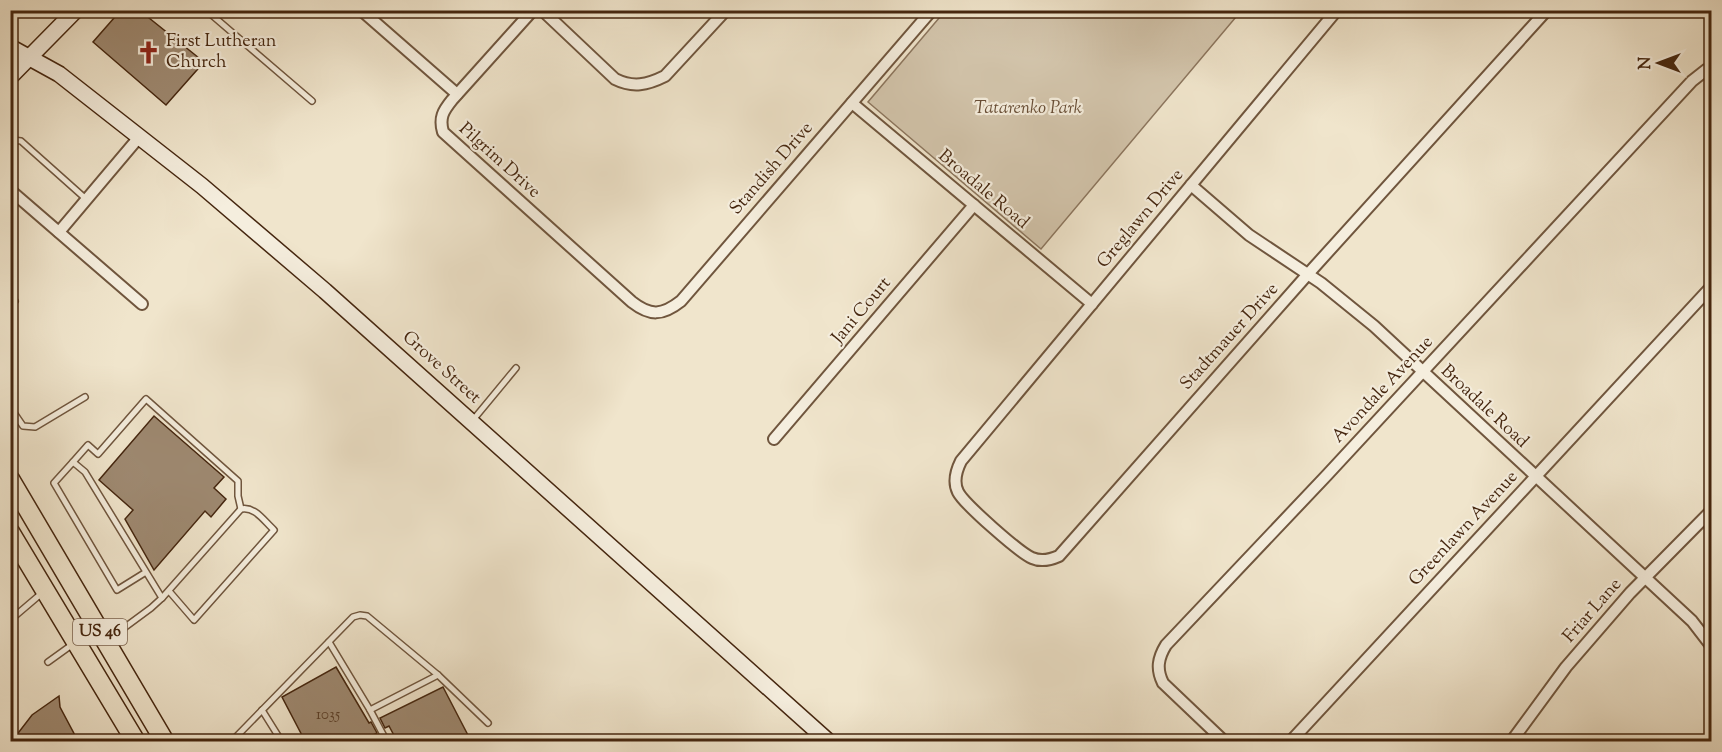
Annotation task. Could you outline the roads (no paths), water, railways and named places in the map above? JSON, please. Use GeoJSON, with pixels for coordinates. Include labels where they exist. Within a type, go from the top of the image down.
{"type":"FeatureCollection","features":[{"type":"Feature","properties":{"kind":"highway","name":"US 46"},"geometry":{"type":"LineString","coordinates":[[10,479],[165,741]]}},
{"type":"Feature","properties":{"kind":"highway","name":"US 46"},"geometry":{"type":"LineString","coordinates":[[10,532],[136,741]]}},
{"type":"Feature","properties":{"kind":"street"},"geometry":{"type":"LineString","coordinates":[[10,77],[76,10]]}},
{"type":"Feature","properties":{"kind":"street"},"geometry":{"type":"LineString","coordinates":[[361,10],[457,94]]}},
{"type":"Feature","properties":{"kind":"street","name":"Pilgrim Drive"},"geometry":{"type":"LineString","coordinates":[[533,10],[443,112],[441,118],[443,132],[624,296]]}},
{"type":"Feature","properties":{"kind":"street"},"geometry":{"type":"LineString","coordinates":[[542,10],[615,79],[626,85],[640,85],[665,76],[726,10]]}},
{"type":"Feature","properties":{"kind":"street","name":"Standish Drive"},"geometry":{"type":"LineString","coordinates":[[624,296],[643,311],[654,313],[667,310],[681,301],[932,10]]}},
{"type":"Feature","properties":{"kind":"street","name":"Greglawn Drive"},"geometry":{"type":"LineString","coordinates":[[971,449],[1337,10]]}},
{"type":"Feature","properties":{"kind":"street","name":"Stadtmauer Drive"},"geometry":{"type":"LineString","coordinates":[[971,449],[961,461],[955,477],[958,493],[1024,554],[1033,559],[1042,560],[1059,556],[1308,274],[1547,10]]}},
{"type":"Feature","properties":{"kind":"street","name":"Grove Street"},"geometry":{"type":"LineString","coordinates":[[10,47],[59,74],[202,186],[472,421],[829,741]]}},
{"type":"Feature","properties":{"kind":"street","name":"Avondale Avenue"},"geometry":{"type":"LineString","coordinates":[[1225,741],[1163,683],[1158,670],[1161,654],[1166,645],[1692,81],[1712,68]]}},
{"type":"Feature","properties":{"kind":"street","name":"Broadale Road"},"geometry":{"type":"LineString","coordinates":[[852,103],[1092,304]]}},
{"type":"Feature","properties":{"kind":"street"},"geometry":{"type":"LineString","coordinates":[[59,232],[140,136]]}},
{"type":"Feature","properties":{"kind":"street","name":"Broadale Road"},"geometry":{"type":"LineString","coordinates":[[1191,184],[1249,234],[1308,274],[1374,326],[1692,621],[1712,647]]}},
{"type":"Feature","properties":{"kind":"street"},"geometry":{"type":"LineString","coordinates":[[10,190],[142,304]]}},
{"type":"Feature","properties":{"kind":"street","name":"Jani Court"},"geometry":{"type":"LineString","coordinates":[[774,439],[974,205]]}},
{"type":"Feature","properties":{"kind":"street","name":"Greenlawn Avenue"},"geometry":{"type":"LineString","coordinates":[[1290,741],[1712,286]]}},
{"type":"Feature","properties":{"kind":"street","name":"Friar Lane"},"geometry":{"type":"LineString","coordinates":[[1511,741],[1566,667],[1644,578],[1712,510]]}},
{"type":"Feature","properties":{"kind":"street"},"geometry":{"type":"LineString","coordinates":[[1712,691],[1712,697]]}},
{"type":"Feature","properties":{"kind":"lane"},"geometry":{"type":"LineString","coordinates":[[206,10],[312,101]]}},
{"type":"Feature","properties":{"kind":"lane"},"geometry":{"type":"LineString","coordinates":[[10,143],[13,140],[21,141],[86,199]]}},
{"type":"Feature","properties":{"kind":"lane"},"geometry":{"type":"LineString","coordinates":[[472,421],[516,368]]}},
{"type":"Feature","properties":{"kind":"lane"},"geometry":{"type":"LineString","coordinates":[[10,407],[23,426],[35,427],[85,397]]}},
{"type":"Feature","properties":{"kind":"lane"},"geometry":{"type":"LineString","coordinates":[[146,572],[117,590],[54,483],[88,445],[98,454],[146,399],[238,481],[240,509]]}},
{"type":"Feature","properties":{"kind":"lane"},"geometry":{"type":"LineString","coordinates":[[73,462],[85,472],[162,598]]}},
{"type":"Feature","properties":{"kind":"lane"},"geometry":{"type":"LineString","coordinates":[[105,641],[162,598],[240,509],[248,507],[253,509],[274,530],[194,620],[169,591]]}},
{"type":"Feature","properties":{"kind":"lane"},"geometry":{"type":"LineString","coordinates":[[15,616],[45,590]]}},
{"type":"Feature","properties":{"kind":"lane"},"geometry":{"type":"LineString","coordinates":[[231,741],[353,617],[360,615],[367,616],[438,675],[488,723]]}},
{"type":"Feature","properties":{"kind":"lane"},"geometry":{"type":"LineString","coordinates":[[48,662],[76,642]]}},
{"type":"Feature","properties":{"kind":"lane"},"geometry":{"type":"LineString","coordinates":[[329,642],[387,741]]}},
{"type":"Feature","properties":{"kind":"lane"},"geometry":{"type":"LineString","coordinates":[[370,710],[438,675]]}},
{"type":"Feature","properties":{"kind":"lane"},"geometry":{"type":"LineString","coordinates":[[262,710],[282,741]]}},
{"type":"Feature","properties":{"kind":"place","name":"First Lutheran Church"},"geometry":{"type":"Point","coordinates":[148,52]}},
{"type":"Feature","properties":{"kind":"park label","name":"Tatarenko Park"},"geometry":{"type":"Point","coordinates":[1028,109]}}]}
